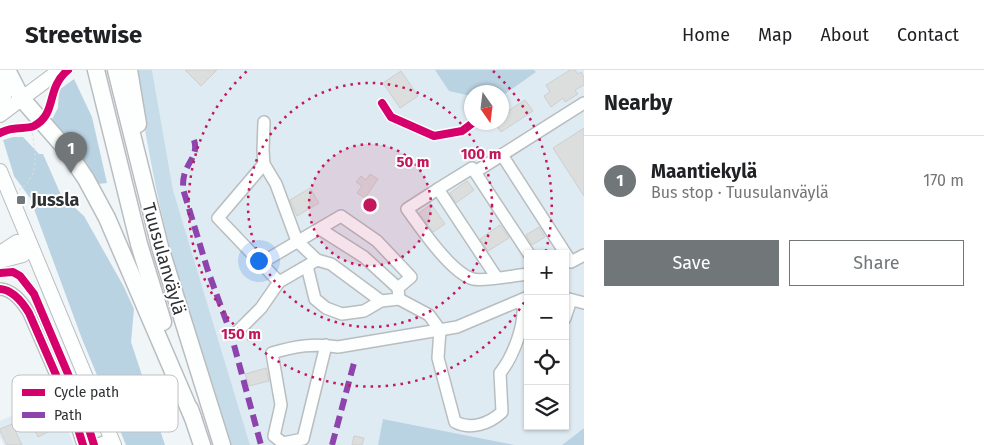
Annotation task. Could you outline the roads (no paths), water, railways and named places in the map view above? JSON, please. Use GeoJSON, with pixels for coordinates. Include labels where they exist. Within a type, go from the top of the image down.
{"type":"FeatureCollection","features":[{"type":"Feature","properties":{"kind":"highway"},"geometry":{"type":"LineString","coordinates":[[0,104],[5,89],[3,70]]}},
{"type":"Feature","properties":{"kind":"highway"},"geometry":{"type":"LineString","coordinates":[[7,70],[32,125],[65,148],[86,179],[107,218],[175,375]]}},
{"type":"Feature","properties":{"kind":"highway","name":"Tuusulanväylä"},"geometry":{"type":"LineString","coordinates":[[96,70],[139,244],[202,445]]}},
{"type":"Feature","properties":{"kind":"highway","name":"Tuusulanväylä"},"geometry":{"type":"LineString","coordinates":[[116,70],[160,247],[222,445]]}},
{"type":"Feature","properties":{"kind":"highway"},"geometry":{"type":"LineString","coordinates":[[129,70],[153,193],[160,247]]}},
{"type":"Feature","properties":{"kind":"highway"},"geometry":{"type":"LineString","coordinates":[[178,383],[193,418]]}},
{"type":"Feature","properties":{"kind":"main road"},"geometry":{"type":"LineString","coordinates":[[0,114],[45,70]]}},
{"type":"Feature","properties":{"kind":"main road"},"geometry":{"type":"LineString","coordinates":[[0,104],[20,96],[60,70]]}},
{"type":"Feature","properties":{"kind":"main road"},"geometry":{"type":"LineString","coordinates":[[0,171],[85,375]]}},
{"type":"Feature","properties":{"kind":"main road"},"geometry":{"type":"LineString","coordinates":[[0,253],[17,242],[30,244]]}},
{"type":"Feature","properties":{"kind":"main road"},"geometry":{"type":"LineString","coordinates":[[0,261],[23,255],[30,244]]}},
{"type":"Feature","properties":{"kind":"street"},"geometry":{"type":"LineString","coordinates":[[475,172],[584,103]]}},
{"type":"Feature","properties":{"kind":"street"},"geometry":{"type":"LineString","coordinates":[[261,263],[297,241],[320,230],[341,216],[378,241],[411,277],[398,294],[364,311],[342,314],[326,308],[315,299],[312,263],[297,241],[276,184],[264,164],[262,150],[264,122]]}},
{"type":"Feature","properties":{"kind":"street"},"geometry":{"type":"LineString","coordinates":[[502,154],[571,262],[584,255]]}},
{"type":"Feature","properties":{"kind":"street"},"geometry":{"type":"LineString","coordinates":[[264,164],[218,218],[279,282]]}},
{"type":"Feature","properties":{"kind":"street"},"geometry":{"type":"LineString","coordinates":[[524,275],[474,280],[447,261],[407,209],[472,168],[526,250]]}},
{"type":"Feature","properties":{"kind":"street"},"geometry":{"type":"LineString","coordinates":[[438,189],[497,278]]}},
{"type":"Feature","properties":{"kind":"street"},"geometry":{"type":"LineString","coordinates":[[320,230],[364,257],[398,294],[429,315],[440,330],[438,358],[455,422],[466,427],[492,421],[502,412],[500,373],[511,359],[524,311]]}},
{"type":"Feature","properties":{"kind":"street"},"geometry":{"type":"LineString","coordinates":[[237,332],[261,308],[279,282],[312,263],[331,264],[381,301]]}},
{"type":"Feature","properties":{"kind":"street"},"geometry":{"type":"LineString","coordinates":[[0,289],[21,300],[56,375]]}},
{"type":"Feature","properties":{"kind":"street"},"geometry":{"type":"LineString","coordinates":[[326,345],[303,439],[283,443],[274,436],[281,405],[272,353],[298,345],[326,345],[338,348],[440,330],[457,326],[524,299]]}},
{"type":"Feature","properties":{"kind":"street"},"geometry":{"type":"LineString","coordinates":[[569,299],[584,303]]}},
{"type":"Feature","properties":{"kind":"street"},"geometry":{"type":"LineString","coordinates":[[79,432],[83,445]]}},
{"type":"Feature","properties":{"kind":"street"},"geometry":{"type":"LineString","coordinates":[[96,445],[113,442]]}},
{"type":"Feature","properties":{"kind":"place","name":"Maantiekylä"},"geometry":{"type":"Point","coordinates":[71,173]}},
{"type":"Feature","properties":{"kind":"place","name":"Jussla"},"geometry":{"type":"Point","coordinates":[21,200]}}]}
